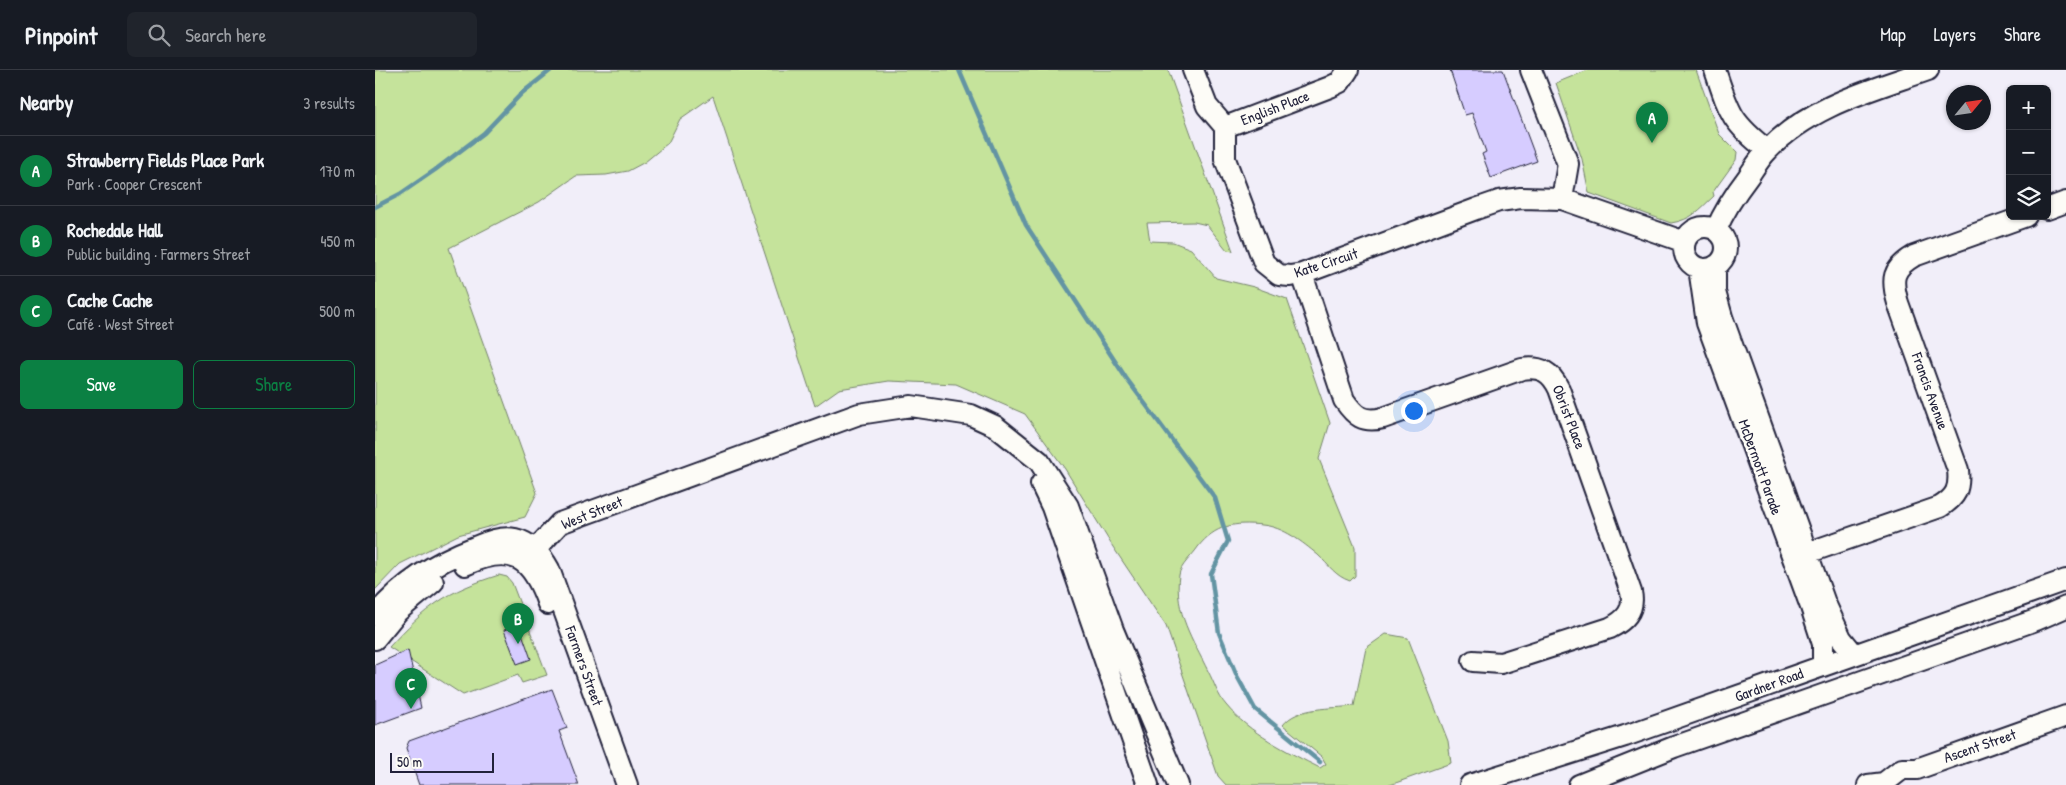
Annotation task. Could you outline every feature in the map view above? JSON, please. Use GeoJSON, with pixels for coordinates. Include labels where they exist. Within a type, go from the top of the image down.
{"type":"FeatureCollection","features":[{"type":"Feature","properties":{"kind":"street"},"geometry":{"type":"LineString","coordinates":[[1193,70],[1207,106],[1225,127]]}},
{"type":"Feature","properties":{"kind":"street","name":"English Place"},"geometry":{"type":"LineString","coordinates":[[1225,127],[1330,87],[1340,82],[1347,70]]}},
{"type":"Feature","properties":{"kind":"street"},"geometry":{"type":"LineString","coordinates":[[1531,70],[1568,164],[1562,199]]}},
{"type":"Feature","properties":{"kind":"street"},"geometry":{"type":"LineString","coordinates":[[1715,70],[1729,112],[1743,131],[1767,150]]}},
{"type":"Feature","properties":{"kind":"street"},"geometry":{"type":"LineString","coordinates":[[1716,230],[1721,217],[1767,150],[1794,127],[1823,108],[1928,70]]}},
{"type":"Feature","properties":{"kind":"street","name":"Kate Circuit"},"geometry":{"type":"LineString","coordinates":[[1225,127],[1225,159],[1265,263],[1279,275],[1302,274],[1499,201],[1546,198],[1562,199],[1685,242]]}},
{"type":"Feature","properties":{"kind":"street"},"geometry":{"type":"LineString","coordinates":[[2051,208],[2066,202]]}},
{"type":"Feature","properties":{"kind":"street","name":"Francis Avenue"},"geometry":{"type":"LineString","coordinates":[[1807,553],[1940,507],[1957,494],[1959,483],[1958,470],[1898,302],[1894,288],[1894,274],[1902,263],[1913,256],[2015,220]]}},
{"type":"Feature","properties":{"kind":"street"},"geometry":{"type":"LineString","coordinates":[[1700,228],[1716,230],[1725,241],[1726,248],[1721,262],[1707,267],[1687,259],[1685,242],[1693,230],[1700,228]]}},
{"type":"Feature","properties":{"kind":"street","name":"McDermott Parade"},"geometry":{"type":"LineString","coordinates":[[1707,267],[1722,317],[1807,553],[1841,638],[1854,654]]}},
{"type":"Feature","properties":{"kind":"street","name":"McDermott Parade"},"geometry":{"type":"LineString","coordinates":[[1707,267],[1707,324],[1811,607],[1823,644],[1823,666]]}},
{"type":"Feature","properties":{"kind":"street","name":"Obrist Place"},"geometry":{"type":"LineString","coordinates":[[1302,274],[1344,400],[1354,414],[1363,420],[1383,418],[1534,367],[1553,376],[1559,389],[1631,592],[1633,603],[1623,622],[1610,628],[1501,663],[1473,661]]}},
{"type":"Feature","properties":{"kind":"street","name":"West Street"},"geometry":{"type":"LineString","coordinates":[[530,556],[560,523],[859,414],[911,406],[971,416],[995,426],[1039,461],[1068,506],[1105,633]]}},
{"type":"Feature","properties":{"kind":"street"},"geometry":{"type":"LineString","coordinates":[[375,616],[388,600],[415,577],[462,552],[496,539],[516,539],[530,556]]}},
{"type":"Feature","properties":{"kind":"street"},"geometry":{"type":"LineString","coordinates":[[375,639],[411,598],[439,577],[488,556],[530,556]]}},
{"type":"Feature","properties":{"kind":"street","name":"Farmers Street"},"geometry":{"type":"LineString","coordinates":[[530,556],[531,568],[542,587],[627,785]]}},
{"type":"Feature","properties":{"kind":"street","name":"Gardner Road"},"geometry":{"type":"LineString","coordinates":[[1470,785],[1625,736],[2066,580]]}},
{"type":"Feature","properties":{"kind":"street","name":"Gardner Road"},"geometry":{"type":"LineString","coordinates":[[1579,785],[1675,747],[2003,632],[2066,607]]}},
{"type":"Feature","properties":{"kind":"street"},"geometry":{"type":"LineString","coordinates":[[1105,633],[1148,785]]}},
{"type":"Feature","properties":{"kind":"street"},"geometry":{"type":"LineString","coordinates":[[1105,633],[1178,785]]}},
{"type":"Feature","properties":{"kind":"street","name":"Farmers Street"},"geometry":{"type":"LineString","coordinates":[[579,671],[612,785]]}},
{"type":"Feature","properties":{"kind":"street","name":"Ascent Street"},"geometry":{"type":"LineString","coordinates":[[1868,785],[1884,783],[1902,769],[1917,769],[2066,716]]}},
{"type":"Feature","properties":{"kind":"street"},"geometry":{"type":"LineString","coordinates":[[1625,736],[1632,748],[1640,748],[1662,742],[1675,747]]}},
{"type":"Feature","properties":{"kind":"green space"},"geometry":{"type":"Polygon","coordinates":[[[375,70],[1168,70],[1233,251],[1227,250],[1207,225],[1194,222],[1147,223],[1150,241],[1173,242],[1191,249],[1216,278],[1254,287],[1287,299],[1330,423],[1319,459],[1355,547],[1355,576],[1350,581],[1336,573],[1299,540],[1278,529],[1270,526],[1243,524],[1219,530],[1205,540],[1184,564],[1180,572],[1179,601],[1186,625],[1221,697],[1235,715],[1257,733],[1320,768],[1326,764],[1322,757],[1283,725],[1297,714],[1306,711],[1354,706],[1366,648],[1386,634],[1408,638],[1448,741],[1451,763],[1390,785],[1226,785],[1218,776],[1166,626],[1113,547],[1065,469],[1025,414],[956,384],[889,381],[839,389],[815,406],[713,96],[680,119],[668,143],[645,162],[628,171],[606,175],[576,176],[539,202],[449,248],[537,493],[525,517],[458,535],[400,564],[375,590],[375,70]]]}},
{"type":"Feature","properties":{"kind":"green space"},"geometry":{"type":"Polygon","coordinates":[[[1588,70],[1696,70],[1719,134],[1737,152],[1736,160],[1713,192],[1714,196],[1695,213],[1678,222],[1671,223],[1589,193],[1582,159],[1556,83],[1588,70]]]}},
{"type":"Feature","properties":{"kind":"green space"},"geometry":{"type":"Polygon","coordinates":[[[499,575],[507,577],[512,583],[547,675],[522,683],[518,675],[463,695],[389,647],[426,611],[450,594],[499,575]]]}},
{"type":"Feature","properties":{"kind":"building"},"geometry":{"type":"Polygon","coordinates":[[[1450,70],[1503,70],[1537,161],[1491,178],[1482,154],[1486,152],[1472,113],[1465,115],[1450,70]]]}},
{"type":"Feature","properties":{"kind":"building"},"geometry":{"type":"Polygon","coordinates":[[[519,625],[531,659],[517,664],[504,630],[519,625]]]}},
{"type":"Feature","properties":{"kind":"building"},"geometry":{"type":"Polygon","coordinates":[[[408,650],[421,708],[375,725],[375,665],[408,650]]]}},
{"type":"Feature","properties":{"kind":"building"},"geometry":{"type":"Polygon","coordinates":[[[552,689],[567,728],[559,731],[579,785],[419,785],[406,748],[409,741],[552,689]]]}},
{"type":"Feature","properties":{"kind":"waterway"},"geometry":{"type":"LineString","coordinates":[[375,207],[400,194],[484,133],[522,93],[551,70]]}},
{"type":"Feature","properties":{"kind":"waterway"},"geometry":{"type":"LineString","coordinates":[[959,70],[1026,225],[1126,378],[1215,498],[1228,541],[1211,574],[1219,633],[1237,676],[1255,709],[1320,762]]}},
{"type":"Feature","properties":{"kind":"place","name":"Strawberry Fields Place Park"},"geometry":{"type":"Point","coordinates":[1652,143]}},
{"type":"Feature","properties":{"kind":"place","name":"Rochedale Hall"},"geometry":{"type":"Point","coordinates":[518,644]}},
{"type":"Feature","properties":{"kind":"place","name":"Cache Cache"},"geometry":{"type":"Point","coordinates":[411,709]}}]}
